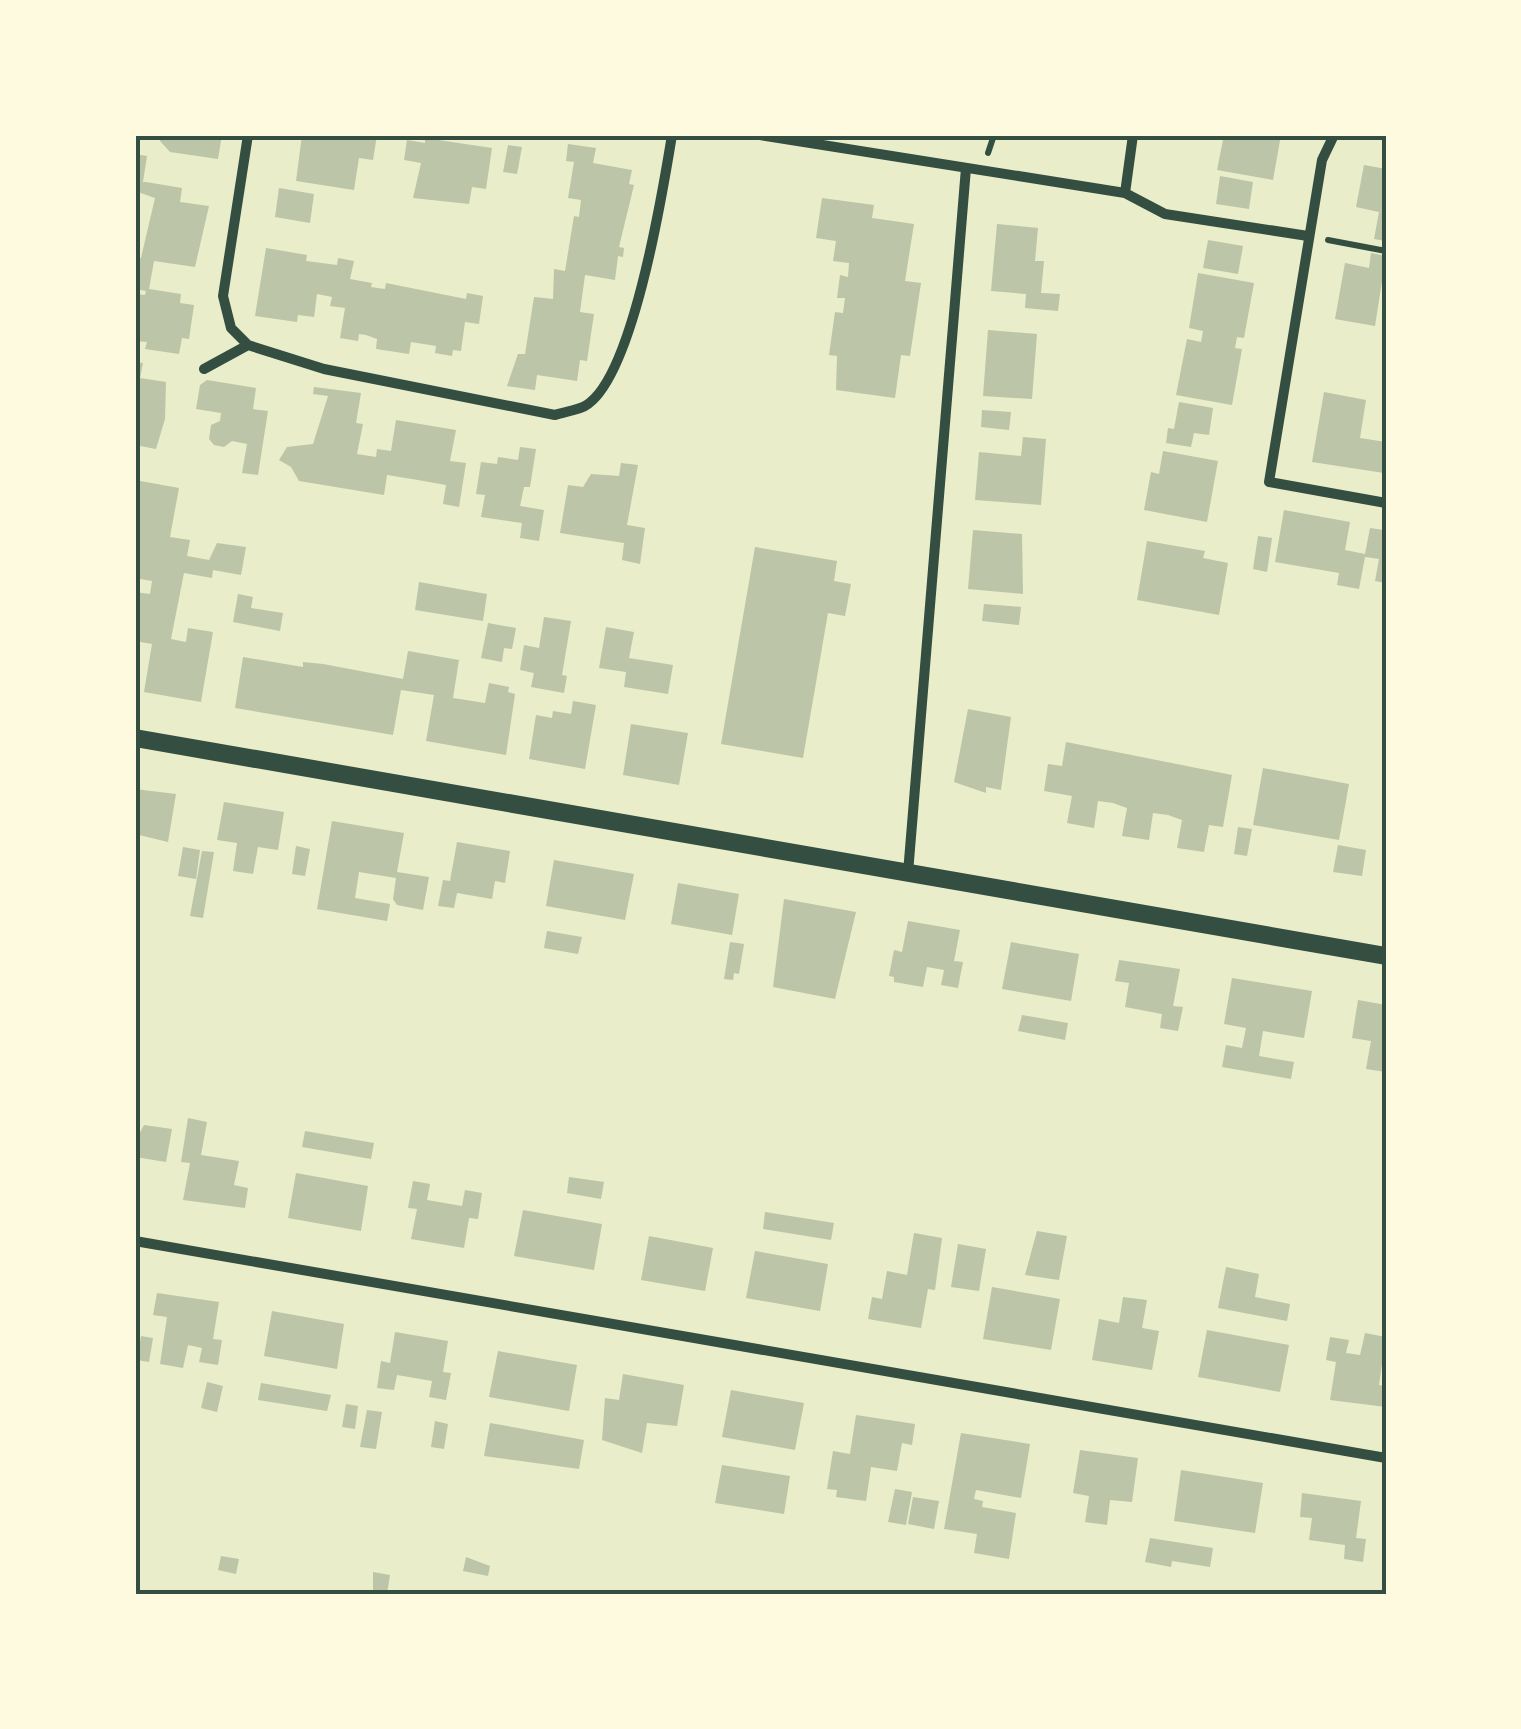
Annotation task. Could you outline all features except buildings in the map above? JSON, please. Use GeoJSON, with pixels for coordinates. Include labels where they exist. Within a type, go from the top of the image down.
{"type":"FeatureCollection","features":[{"type":"Feature","properties":{"kind":"street"},"geometry":{"type":"LineString","coordinates":[[248,135],[224,296],[230,328],[248,346],[324,369],[555,415],[587,405],[610,376],[652,254],[672,135]]}},
{"type":"Feature","properties":{"kind":"street"},"geometry":{"type":"LineString","coordinates":[[760,135],[1126,193],[1165,214],[1308,236]]}},
{"type":"Feature","properties":{"kind":"street"},"geometry":{"type":"LineString","coordinates":[[1126,193],[1133,135]]}},
{"type":"Feature","properties":{"kind":"street"},"geometry":{"type":"LineString","coordinates":[[1334,135],[1322,160],[1270,482],[1386,503]]}},
{"type":"Feature","properties":{"kind":"street"},"geometry":{"type":"LineString","coordinates":[[908,873],[966,168]]}},
{"type":"Feature","properties":{"kind":"street"},"geometry":{"type":"LineString","coordinates":[[204,369],[248,346]]}},
{"type":"Feature","properties":{"kind":"street"},"geometry":{"type":"LineString","coordinates":[[135,738],[1386,956]]}},
{"type":"Feature","properties":{"kind":"street"},"geometry":{"type":"LineString","coordinates":[[135,1240],[1386,1458]]}},
{"type":"Feature","properties":{"kind":"path"},"geometry":{"type":"LineString","coordinates":[[1308,236],[1386,251]]}}]}
